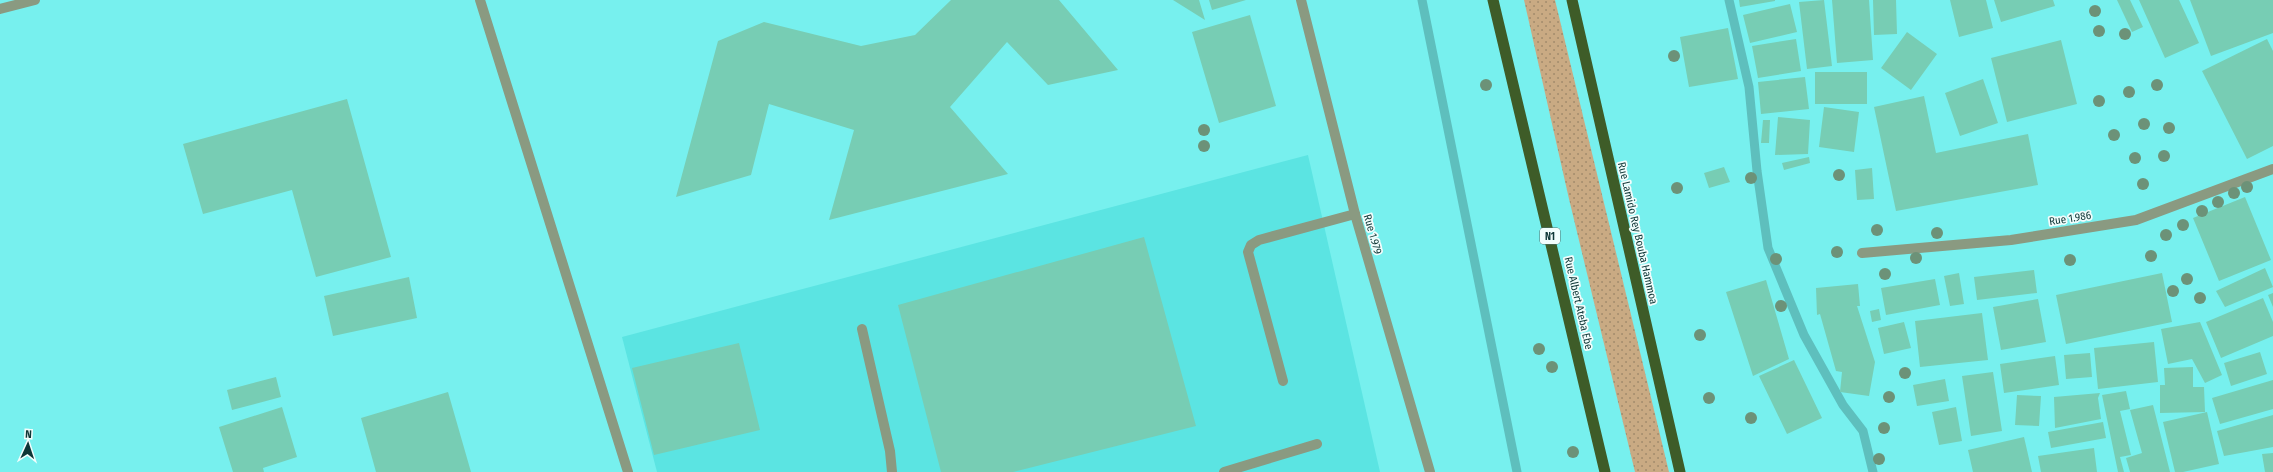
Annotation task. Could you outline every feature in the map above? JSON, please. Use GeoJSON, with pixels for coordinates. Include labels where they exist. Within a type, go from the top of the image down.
{"type":"FeatureCollection","features":[{"type":"Feature","properties":{"kind":"highway","name":"Rue Albert Ateba Ebe"},"geometry":{"type":"LineString","coordinates":[[1494,0],[1605,472]]}},
{"type":"Feature","properties":{"kind":"highway","name":"Rue Lamido Rey Bouba Hammoa"},"geometry":{"type":"LineString","coordinates":[[1572,0],[1680,472]]}},
{"type":"Feature","properties":{"kind":"street"},"geometry":{"type":"LineString","coordinates":[[0,9],[35,0]]}},
{"type":"Feature","properties":{"kind":"street"},"geometry":{"type":"LineString","coordinates":[[480,0],[628,472]]}},
{"type":"Feature","properties":{"kind":"street","name":"Rue 1.979"},"geometry":{"type":"LineString","coordinates":[[1301,0],[1355,214],[1430,472]]}},
{"type":"Feature","properties":{"kind":"street","name":"Rue 1.986"},"geometry":{"type":"LineString","coordinates":[[1862,254],[2011,240],[2136,220],[2273,169]]}},
{"type":"Feature","properties":{"kind":"street"},"geometry":{"type":"LineString","coordinates":[[1283,381],[1248,252],[1251,245],[1259,240],[1355,214]]}},
{"type":"Feature","properties":{"kind":"street"},"geometry":{"type":"LineString","coordinates":[[862,328],[890,451],[892,472]]}},
{"type":"Feature","properties":{"kind":"street"},"geometry":{"type":"LineString","coordinates":[[1224,472],[1317,444]]}},
{"type":"Feature","properties":{"kind":"shaded area"},"geometry":{"type":"Polygon","coordinates":[[[1524,0],[1555,0],[1669,472],[1635,472],[1569,199],[1524,0]]]}},
{"type":"Feature","properties":{"kind":"shaded area"},"geometry":{"type":"Polygon","coordinates":[[[1308,155],[1380,472],[657,472],[622,337],[1308,155]]]}},
{"type":"Feature","properties":{"kind":"building"},"geometry":{"type":"Polygon","coordinates":[[[951,0],[1059,0],[1118,70],[1048,85],[1007,42],[950,107],[1008,174],[829,220],[854,130],[769,104],[751,175],[676,197],[718,41],[764,22],[861,46],[915,35],[951,0]]]}},
{"type":"Feature","properties":{"kind":"building"},"geometry":{"type":"Polygon","coordinates":[[[1173,0],[1199,0],[1205,20],[1173,0]]]}},
{"type":"Feature","properties":{"kind":"building"},"geometry":{"type":"Polygon","coordinates":[[[1209,0],[1246,0],[1212,10],[1209,0]]]}},
{"type":"Feature","properties":{"kind":"building"},"geometry":{"type":"Polygon","coordinates":[[[1739,0],[1775,0],[1775,1],[1740,7],[1739,0]]]}},
{"type":"Feature","properties":{"kind":"building"},"geometry":{"type":"Polygon","coordinates":[[[1824,0],[1832,66],[1807,69],[1799,2],[1824,0]]]}},
{"type":"Feature","properties":{"kind":"building"},"geometry":{"type":"Polygon","coordinates":[[[1832,0],[1869,0],[1873,60],[1837,63],[1832,0]]]}},
{"type":"Feature","properties":{"kind":"building"},"geometry":{"type":"Polygon","coordinates":[[[1873,0],[1896,0],[1897,34],[1874,35],[1873,0]]]}},
{"type":"Feature","properties":{"kind":"building"},"geometry":{"type":"Polygon","coordinates":[[[1950,0],[1986,0],[1993,28],[1959,37],[1950,0]]]}},
{"type":"Feature","properties":{"kind":"building"},"geometry":{"type":"Polygon","coordinates":[[[1994,0],[2053,0],[2055,6],[2001,22],[1994,0]]]}},
{"type":"Feature","properties":{"kind":"building"},"geometry":{"type":"Polygon","coordinates":[[[2117,0],[2130,0],[2143,27],[2132,32],[2117,0]]]}},
{"type":"Feature","properties":{"kind":"building"},"geometry":{"type":"Polygon","coordinates":[[[2139,0],[2179,0],[2199,43],[2165,58],[2139,0]]]}},
{"type":"Feature","properties":{"kind":"building"},"geometry":{"type":"Polygon","coordinates":[[[2190,0],[2273,0],[2273,33],[2211,56],[2190,0]]]}},
{"type":"Feature","properties":{"kind":"building"},"geometry":{"type":"Polygon","coordinates":[[[1790,4],[1797,32],[1750,43],[1743,15],[1790,4]]]}},
{"type":"Feature","properties":{"kind":"building"},"geometry":{"type":"Polygon","coordinates":[[[1250,15],[1276,106],[1219,123],[1192,32],[1250,15]]]}},
{"type":"Feature","properties":{"kind":"building"},"geometry":{"type":"Polygon","coordinates":[[[1728,28],[1738,79],[1689,87],[1680,37],[1728,28]]]}},
{"type":"Feature","properties":{"kind":"building"},"geometry":{"type":"Polygon","coordinates":[[[1907,32],[1937,54],[1911,90],[1881,68],[1907,32]]]}},
{"type":"Feature","properties":{"kind":"building"},"geometry":{"type":"Polygon","coordinates":[[[1796,39],[1801,71],[1758,78],[1752,46],[1796,39]]]}},
{"type":"Feature","properties":{"kind":"building"},"geometry":{"type":"Polygon","coordinates":[[[2267,39],[2273,51],[2273,146],[2247,159],[2202,71],[2267,39]]]}},
{"type":"Feature","properties":{"kind":"building"},"geometry":{"type":"Polygon","coordinates":[[[2061,40],[2077,104],[2007,122],[1991,58],[2061,40]]]}},
{"type":"Feature","properties":{"kind":"building"},"geometry":{"type":"Polygon","coordinates":[[[1815,72],[1867,72],[1867,104],[1815,104],[1815,72]]]}},
{"type":"Feature","properties":{"kind":"building"},"geometry":{"type":"Polygon","coordinates":[[[1805,77],[1809,109],[1761,114],[1758,82],[1805,77]]]}},
{"type":"Feature","properties":{"kind":"building"},"geometry":{"type":"Polygon","coordinates":[[[1983,79],[1998,123],[1960,136],[1945,93],[1983,79]]]}},
{"type":"Feature","properties":{"kind":"building"},"geometry":{"type":"Polygon","coordinates":[[[1924,96],[1936,153],[2028,134],[2038,185],[1896,211],[1874,107],[1924,96]]]}},
{"type":"Feature","properties":{"kind":"building"},"geometry":{"type":"Polygon","coordinates":[[[347,99],[391,257],[316,277],[292,190],[203,214],[183,144],[347,99]]]}},
{"type":"Feature","properties":{"kind":"building"},"geometry":{"type":"Polygon","coordinates":[[[1824,107],[1859,112],[1854,152],[1819,147],[1824,107]]]}},
{"type":"Feature","properties":{"kind":"building"},"geometry":{"type":"Polygon","coordinates":[[[1778,117],[1810,120],[1808,154],[1775,155],[1778,117]]]}},
{"type":"Feature","properties":{"kind":"building"},"geometry":{"type":"Polygon","coordinates":[[[1763,120],[1770,120],[1769,143],[1761,143],[1763,120]]]}},
{"type":"Feature","properties":{"kind":"building"},"geometry":{"type":"Polygon","coordinates":[[[1809,157],[1810,163],[1784,170],[1782,163],[1809,157]]]}},
{"type":"Feature","properties":{"kind":"building"},"geometry":{"type":"Polygon","coordinates":[[[1724,167],[1730,182],[1709,188],[1704,173],[1724,167]]]}},
{"type":"Feature","properties":{"kind":"building"},"geometry":{"type":"Polygon","coordinates":[[[1872,168],[1874,199],[1857,200],[1855,170],[1872,168]]]}},
{"type":"Feature","properties":{"kind":"building"},"geometry":{"type":"Polygon","coordinates":[[[2245,197],[2271,260],[2219,281],[2193,218],[2245,197]]]}},
{"type":"Feature","properties":{"kind":"building"},"geometry":{"type":"Polygon","coordinates":[[[1144,237],[1196,426],[1013,472],[941,472],[898,305],[1144,237]]]}},
{"type":"Feature","properties":{"kind":"building"},"geometry":{"type":"Polygon","coordinates":[[[2265,268],[2273,287],[2225,307],[2216,291],[2265,268]]]}},
{"type":"Feature","properties":{"kind":"building"},"geometry":{"type":"Polygon","coordinates":[[[2034,270],[2037,293],[1977,300],[1974,277],[2034,270]]]}},
{"type":"Feature","properties":{"kind":"building"},"geometry":{"type":"Polygon","coordinates":[[[1959,273],[1964,304],[1950,306],[1944,276],[1959,273]]]}},
{"type":"Feature","properties":{"kind":"building"},"geometry":{"type":"Polygon","coordinates":[[[2162,273],[2172,322],[2066,344],[2056,295],[2162,273]]]}},
{"type":"Feature","properties":{"kind":"building"},"geometry":{"type":"Polygon","coordinates":[[[409,277],[417,318],[333,336],[324,296],[409,277]]]}},
{"type":"Feature","properties":{"kind":"building"},"geometry":{"type":"Polygon","coordinates":[[[1935,279],[1940,305],[1886,315],[1881,288],[1935,279]]]}},
{"type":"Feature","properties":{"kind":"building"},"geometry":{"type":"Polygon","coordinates":[[[1766,280],[1789,359],[1753,376],[1726,292],[1766,280]]]}},
{"type":"Feature","properties":{"kind":"building"},"geometry":{"type":"Polygon","coordinates":[[[1858,284],[1860,306],[1857,306],[1875,362],[1869,396],[1840,392],[1842,372],[1836,371],[1820,314],[1817,315],[1816,288],[1858,284]]]}},
{"type":"Feature","properties":{"kind":"building"},"geometry":{"type":"Polygon","coordinates":[[[2273,293],[2273,307],[2268,295],[2273,293]]]}},
{"type":"Feature","properties":{"kind":"building"},"geometry":{"type":"Polygon","coordinates":[[[2263,298],[2273,322],[2273,336],[2221,358],[2206,322],[2263,298]]]}},
{"type":"Feature","properties":{"kind":"building"},"geometry":{"type":"Polygon","coordinates":[[[2038,299],[2046,342],[2001,350],[1993,307],[2038,299]]]}},
{"type":"Feature","properties":{"kind":"building"},"geometry":{"type":"Polygon","coordinates":[[[1879,309],[1881,320],[1872,322],[1870,311],[1879,309]]]}},
{"type":"Feature","properties":{"kind":"building"},"geometry":{"type":"Polygon","coordinates":[[[1982,313],[1988,360],[1920,367],[1915,321],[1982,313]]]}},
{"type":"Feature","properties":{"kind":"building"},"geometry":{"type":"Polygon","coordinates":[[[1904,322],[1911,348],[1884,354],[1878,328],[1904,322]]]}},
{"type":"Feature","properties":{"kind":"building"},"geometry":{"type":"Polygon","coordinates":[[[2200,322],[2222,375],[2205,383],[2192,359],[2168,364],[2161,329],[2200,322]]]}},
{"type":"Feature","properties":{"kind":"building"},"geometry":{"type":"Polygon","coordinates":[[[2154,342],[2158,382],[2098,389],[2094,348],[2154,342]]]}},
{"type":"Feature","properties":{"kind":"building"},"geometry":{"type":"Polygon","coordinates":[[[739,343],[760,430],[654,455],[632,368],[739,343]]]}},
{"type":"Feature","properties":{"kind":"building"},"geometry":{"type":"Polygon","coordinates":[[[2260,352],[2267,374],[2231,386],[2224,363],[2260,352]]]}},
{"type":"Feature","properties":{"kind":"building"},"geometry":{"type":"Polygon","coordinates":[[[2090,353],[2092,377],[2066,379],[2064,355],[2090,353]]]}},
{"type":"Feature","properties":{"kind":"building"},"geometry":{"type":"Polygon","coordinates":[[[2055,356],[2059,385],[2004,393],[2000,364],[2055,356]]]}},
{"type":"Feature","properties":{"kind":"building"},"geometry":{"type":"Polygon","coordinates":[[[1794,360],[1822,418],[1787,434],[1759,376],[1794,360]]]}},
{"type":"Feature","properties":{"kind":"building"},"geometry":{"type":"Polygon","coordinates":[[[2193,367],[2193,387],[2204,387],[2205,412],[2160,413],[2160,385],[2165,385],[2164,368],[2193,367]]]}},
{"type":"Feature","properties":{"kind":"building"},"geometry":{"type":"Polygon","coordinates":[[[1993,372],[2002,431],[1971,436],[1962,376],[1993,372]]]}},
{"type":"Feature","properties":{"kind":"building"},"geometry":{"type":"Polygon","coordinates":[[[276,377],[281,397],[232,410],[227,390],[276,377]]]}},
{"type":"Feature","properties":{"kind":"building"},"geometry":{"type":"Polygon","coordinates":[[[1945,379],[1949,401],[1917,406],[1913,385],[1945,379]]]}},
{"type":"Feature","properties":{"kind":"building"},"geometry":{"type":"Polygon","coordinates":[[[2273,380],[2273,409],[2220,424],[2212,398],[2273,380]]]}},
{"type":"Feature","properties":{"kind":"building"},"geometry":{"type":"Polygon","coordinates":[[[2126,391],[2130,409],[2120,411],[2131,455],[2120,457],[2124,472],[2118,472],[2102,395],[2126,391]]]}},
{"type":"Feature","properties":{"kind":"building"},"geometry":{"type":"Polygon","coordinates":[[[448,392],[471,472],[376,472],[361,418],[448,392]]]}},
{"type":"Feature","properties":{"kind":"building"},"geometry":{"type":"Polygon","coordinates":[[[2100,393],[2098,398],[2101,419],[2055,428],[2054,397],[2100,393]]]}},
{"type":"Feature","properties":{"kind":"building"},"geometry":{"type":"Polygon","coordinates":[[[2017,395],[2041,396],[2039,426],[2015,425],[2017,395]]]}},
{"type":"Feature","properties":{"kind":"building"},"geometry":{"type":"Polygon","coordinates":[[[2153,405],[2170,472],[2130,472],[2126,458],[2142,453],[2130,410],[2153,405]]]}},
{"type":"Feature","properties":{"kind":"building"},"geometry":{"type":"Polygon","coordinates":[[[282,407],[297,457],[263,468],[264,472],[233,472],[219,427],[282,407]]]}},
{"type":"Feature","properties":{"kind":"building"},"geometry":{"type":"Polygon","coordinates":[[[1956,407],[1962,441],[1939,445],[1932,412],[1956,407]]]}},
{"type":"Feature","properties":{"kind":"building"},"geometry":{"type":"Polygon","coordinates":[[[2207,412],[2219,464],[2183,472],[2175,472],[2163,422],[2207,412]]]}},
{"type":"Feature","properties":{"kind":"building"},"geometry":{"type":"Polygon","coordinates":[[[2273,415],[2273,447],[2224,456],[2217,431],[2273,415]]]}},
{"type":"Feature","properties":{"kind":"building"},"geometry":{"type":"Polygon","coordinates":[[[2103,422],[2106,438],[2051,448],[2048,432],[2103,422]]]}},
{"type":"Feature","properties":{"kind":"building"},"geometry":{"type":"Polygon","coordinates":[[[2024,437],[2032,472],[1973,472],[1968,450],[2024,437]]]}},
{"type":"Feature","properties":{"kind":"building"},"geometry":{"type":"Polygon","coordinates":[[[2094,448],[2097,472],[2041,472],[2038,456],[2094,448]]]}},
{"type":"Feature","properties":{"kind":"building"},"geometry":{"type":"Polygon","coordinates":[[[2273,453],[2273,472],[2265,472],[2262,454],[2273,453]]]}},
{"type":"Feature","properties":{"kind":"waterway"},"geometry":{"type":"LineString","coordinates":[[1422,0],[1517,472]]}},
{"type":"Feature","properties":{"kind":"waterway"},"geometry":{"type":"LineString","coordinates":[[1729,0],[1749,87],[1757,171],[1768,248],[1804,335],[1843,405],[1863,431],[1873,472]]}}]}
